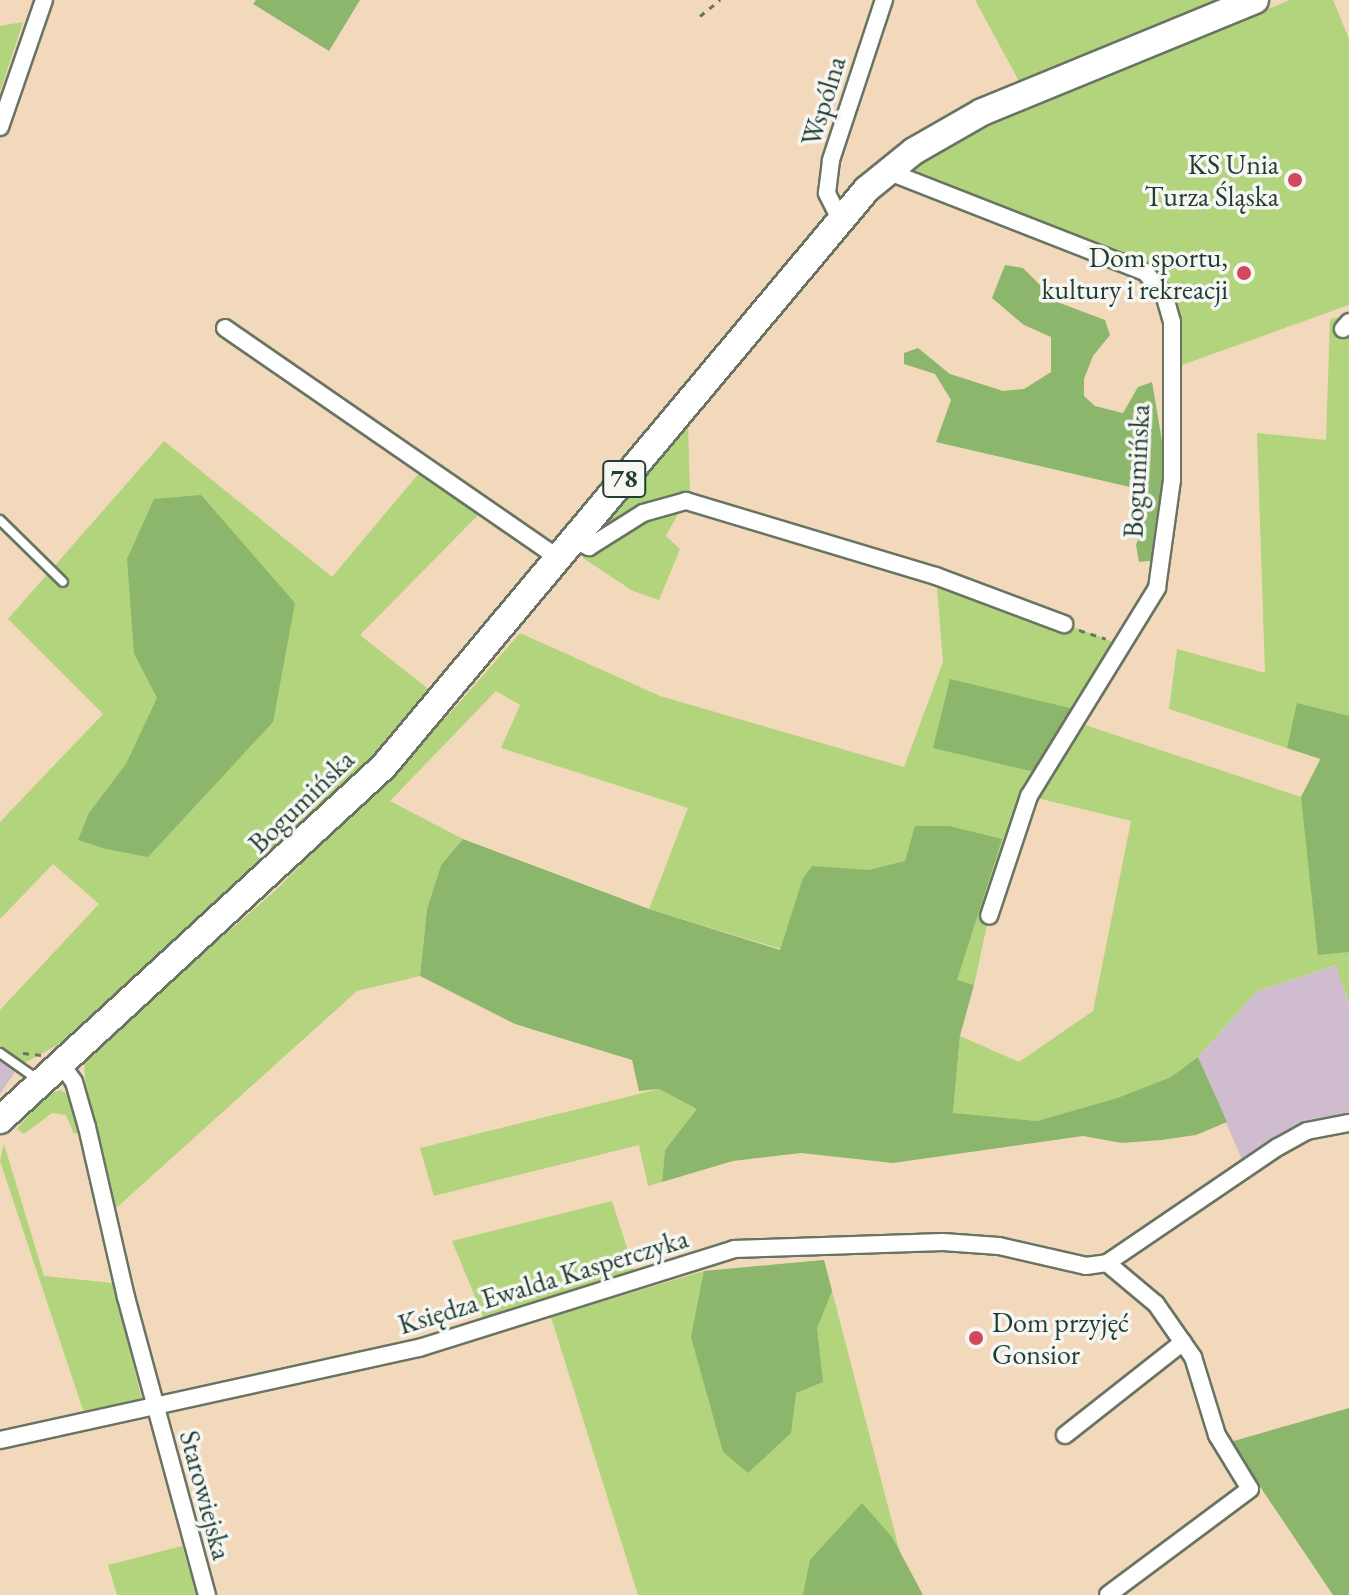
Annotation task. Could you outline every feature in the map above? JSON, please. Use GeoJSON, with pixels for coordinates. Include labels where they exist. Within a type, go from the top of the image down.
{"type":"FeatureCollection","features":[{"type":"Feature","properties":{"kind":"main road","name":"Bogumińska"},"geometry":{"type":"LineString","coordinates":[[0,1120],[374,775],[566,549],[839,217],[887,171],[982,112],[1255,0]]}},
{"type":"Feature","properties":{"kind":"street"},"geometry":{"type":"LineString","coordinates":[[0,127],[44,0]]}},
{"type":"Feature","properties":{"kind":"street","name":"Wspólna"},"geometry":{"type":"LineString","coordinates":[[839,217],[827,193],[831,160],[884,0]]}},
{"type":"Feature","properties":{"kind":"street","name":"Bogumińska"},"geometry":{"type":"LineString","coordinates":[[887,171],[1117,258],[1145,272],[1164,294],[1172,322],[1173,464],[1163,562],[1157,588],[1029,796],[989,916]]}},
{"type":"Feature","properties":{"kind":"street"},"geometry":{"type":"LineString","coordinates":[[225,328],[566,549],[589,547],[643,513],[686,501],[936,576],[1064,624]]}},
{"type":"Feature","properties":{"kind":"street"},"geometry":{"type":"LineString","coordinates":[[61,1064],[74,1082],[87,1127],[156,1408]]}},
{"type":"Feature","properties":{"kind":"street"},"geometry":{"type":"LineString","coordinates":[[1108,1595],[1250,1489],[1217,1435],[1193,1357],[1156,1304],[1107,1263],[1278,1147],[1307,1131],[1349,1123]]}},
{"type":"Feature","properties":{"kind":"street","name":"Księdza Ewalda Kasperczyka"},"geometry":{"type":"LineString","coordinates":[[0,1440],[419,1348],[734,1249],[943,1242],[999,1246],[1086,1266],[1107,1263]]}},
{"type":"Feature","properties":{"kind":"street"},"geometry":{"type":"LineString","coordinates":[[1065,1435],[1183,1342]]}},
{"type":"Feature","properties":{"kind":"street","name":"Starowiejska"},"geometry":{"type":"LineString","coordinates":[[156,1408],[207,1595]]}},
{"type":"Feature","properties":{"kind":"lane"},"geometry":{"type":"LineString","coordinates":[[0,520],[63,582]]}},
{"type":"Feature","properties":{"kind":"lane"},"geometry":{"type":"LineString","coordinates":[[0,1053],[41,1082]]}},
{"type":"Feature","properties":{"kind":"path"},"geometry":{"type":"LineString","coordinates":[[700,16],[720,0]]}},
{"type":"Feature","properties":{"kind":"path"},"geometry":{"type":"LineString","coordinates":[[1064,624],[1122,645]]}},
{"type":"Feature","properties":{"kind":"shaded area"},"geometry":{"type":"Polygon","coordinates":[[[1337,965],[1349,1006],[1349,1118],[1243,1162],[1198,1057],[1257,991],[1337,965]]]}},
{"type":"Feature","properties":{"kind":"shaded area"},"geometry":{"type":"Polygon","coordinates":[[[0,1053],[19,1066],[0,1094],[0,1053]]]}},
{"type":"Feature","properties":{"kind":"green space"},"geometry":{"type":"Polygon","coordinates":[[[256,0],[360,0],[329,51],[253,4],[256,0]]]}},
{"type":"Feature","properties":{"kind":"green space"},"geometry":{"type":"Polygon","coordinates":[[[975,0],[1220,0],[1020,83],[975,0]]]}},
{"type":"Feature","properties":{"kind":"green space"},"geometry":{"type":"Polygon","coordinates":[[[1290,0],[1333,0],[1349,39],[1349,305],[1179,366],[1177,315],[1163,271],[902,170],[1032,105],[1290,0]]]}},
{"type":"Feature","properties":{"kind":"green space"},"geometry":{"type":"Polygon","coordinates":[[[23,22],[0,92],[0,26],[23,22]]]}},
{"type":"Feature","properties":{"kind":"green space"},"geometry":{"type":"Polygon","coordinates":[[[1005,265],[1023,268],[1057,302],[1105,320],[1110,335],[1093,356],[1084,379],[1084,396],[1095,406],[1123,413],[1138,387],[1152,382],[1166,464],[1157,560],[1139,562],[1136,545],[1147,514],[1147,491],[936,442],[951,400],[935,374],[904,364],[904,353],[918,348],[950,374],[1003,391],[1024,389],[1051,372],[1051,337],[1024,325],[992,298],[1005,265]]]}},
{"type":"Feature","properties":{"kind":"green space"},"geometry":{"type":"Polygon","coordinates":[[[1349,315],[1349,1004],[1336,965],[1257,991],[1198,1057],[1171,1077],[1117,1098],[1037,1121],[953,1114],[960,1036],[1019,1062],[1093,1011],[1131,821],[1029,796],[989,916],[974,985],[879,963],[817,960],[649,909],[688,808],[501,748],[520,705],[496,691],[390,801],[463,839],[441,865],[427,909],[420,976],[357,991],[114,1210],[87,1127],[84,1057],[276,890],[451,712],[520,633],[660,696],[904,767],[943,662],[936,576],[1122,645],[1076,722],[1301,797],[1320,759],[1169,709],[1177,649],[1265,673],[1257,433],[1326,440],[1330,319],[1349,315]]]}},
{"type":"Feature","properties":{"kind":"green space"},"geometry":{"type":"Polygon","coordinates":[[[688,426],[690,492],[666,536],[680,549],[659,600],[633,591],[583,558],[598,532],[688,426]]]}},
{"type":"Feature","properties":{"kind":"green space"},"geometry":{"type":"Polygon","coordinates":[[[164,441],[332,577],[425,466],[485,508],[360,635],[432,692],[380,754],[68,1039],[19,1066],[0,1053],[0,1010],[99,904],[53,864],[0,919],[0,822],[103,714],[8,619],[164,441]]]}},
{"type":"Feature","properties":{"kind":"green space"},"geometry":{"type":"Polygon","coordinates":[[[201,495],[295,603],[273,722],[148,857],[106,849],[78,840],[89,813],[126,764],[157,698],[134,653],[127,559],[154,499],[201,495]]]}},
{"type":"Feature","properties":{"kind":"green space"},"geometry":{"type":"Polygon","coordinates":[[[950,679],[1082,711],[1043,774],[933,748],[950,679]]]}},
{"type":"Feature","properties":{"kind":"green space"},"geometry":{"type":"Polygon","coordinates":[[[1297,703],[1349,716],[1349,952],[1318,955],[1301,797],[1321,759],[1287,748],[1297,703]]]}},
{"type":"Feature","properties":{"kind":"green space"},"geometry":{"type":"Polygon","coordinates":[[[915,826],[949,826],[1002,839],[957,980],[974,985],[960,1036],[953,1113],[1037,1121],[1117,1098],[1171,1077],[1198,1057],[1227,1122],[1196,1135],[1161,1140],[1122,1143],[1083,1136],[893,1163],[801,1153],[733,1161],[662,1182],[665,1150],[697,1109],[659,1089],[639,1091],[632,1060],[515,1024],[420,976],[427,909],[441,865],[463,839],[649,909],[780,950],[803,878],[812,866],[869,870],[905,861],[915,826]]]}},
{"type":"Feature","properties":{"kind":"green space"},"geometry":{"type":"Polygon","coordinates":[[[659,1089],[698,1109],[665,1150],[662,1182],[648,1186],[639,1145],[434,1196],[420,1148],[659,1089]]]}},
{"type":"Feature","properties":{"kind":"green space"},"geometry":{"type":"Polygon","coordinates":[[[60,1090],[71,1096],[81,1132],[74,1134],[66,1115],[52,1113],[24,1134],[17,1129],[46,1096],[60,1090]]]}},
{"type":"Feature","properties":{"kind":"green space"},"geometry":{"type":"Polygon","coordinates":[[[4,1144],[44,1276],[113,1283],[142,1400],[128,1412],[83,1410],[0,1161],[4,1144]]]}},
{"type":"Feature","properties":{"kind":"green space"},"geometry":{"type":"Polygon","coordinates":[[[612,1201],[635,1273],[485,1321],[452,1241],[612,1201]]]}},
{"type":"Feature","properties":{"kind":"green space"},"geometry":{"type":"Polygon","coordinates":[[[824,1260],[911,1595],[638,1595],[551,1317],[704,1271],[824,1260]]]}},
{"type":"Feature","properties":{"kind":"green space"},"geometry":{"type":"Polygon","coordinates":[[[824,1260],[832,1291],[817,1328],[823,1382],[796,1393],[791,1433],[748,1473],[723,1452],[691,1337],[704,1271],[824,1260]]]}},
{"type":"Feature","properties":{"kind":"green space"},"geometry":{"type":"Polygon","coordinates":[[[1349,1408],[1349,1595],[1333,1595],[1230,1442],[1349,1408]]]}},
{"type":"Feature","properties":{"kind":"green space"},"geometry":{"type":"Polygon","coordinates":[[[862,1503],[892,1537],[923,1595],[803,1595],[810,1560],[862,1503]]]}},
{"type":"Feature","properties":{"kind":"green space"},"geometry":{"type":"Polygon","coordinates":[[[182,1546],[197,1595],[117,1595],[108,1565],[182,1546]]]}},
{"type":"Feature","properties":{"kind":"place","name":"KS Unia Turza Śląska"},"geometry":{"type":"Point","coordinates":[1295,180]}},
{"type":"Feature","properties":{"kind":"place","name":"Dom sportu, kultury i rekreacji"},"geometry":{"type":"Point","coordinates":[1244,273]}},
{"type":"Feature","properties":{"kind":"place","name":"Dom przyjęć Gonsior"},"geometry":{"type":"Point","coordinates":[976,1338]}}]}
